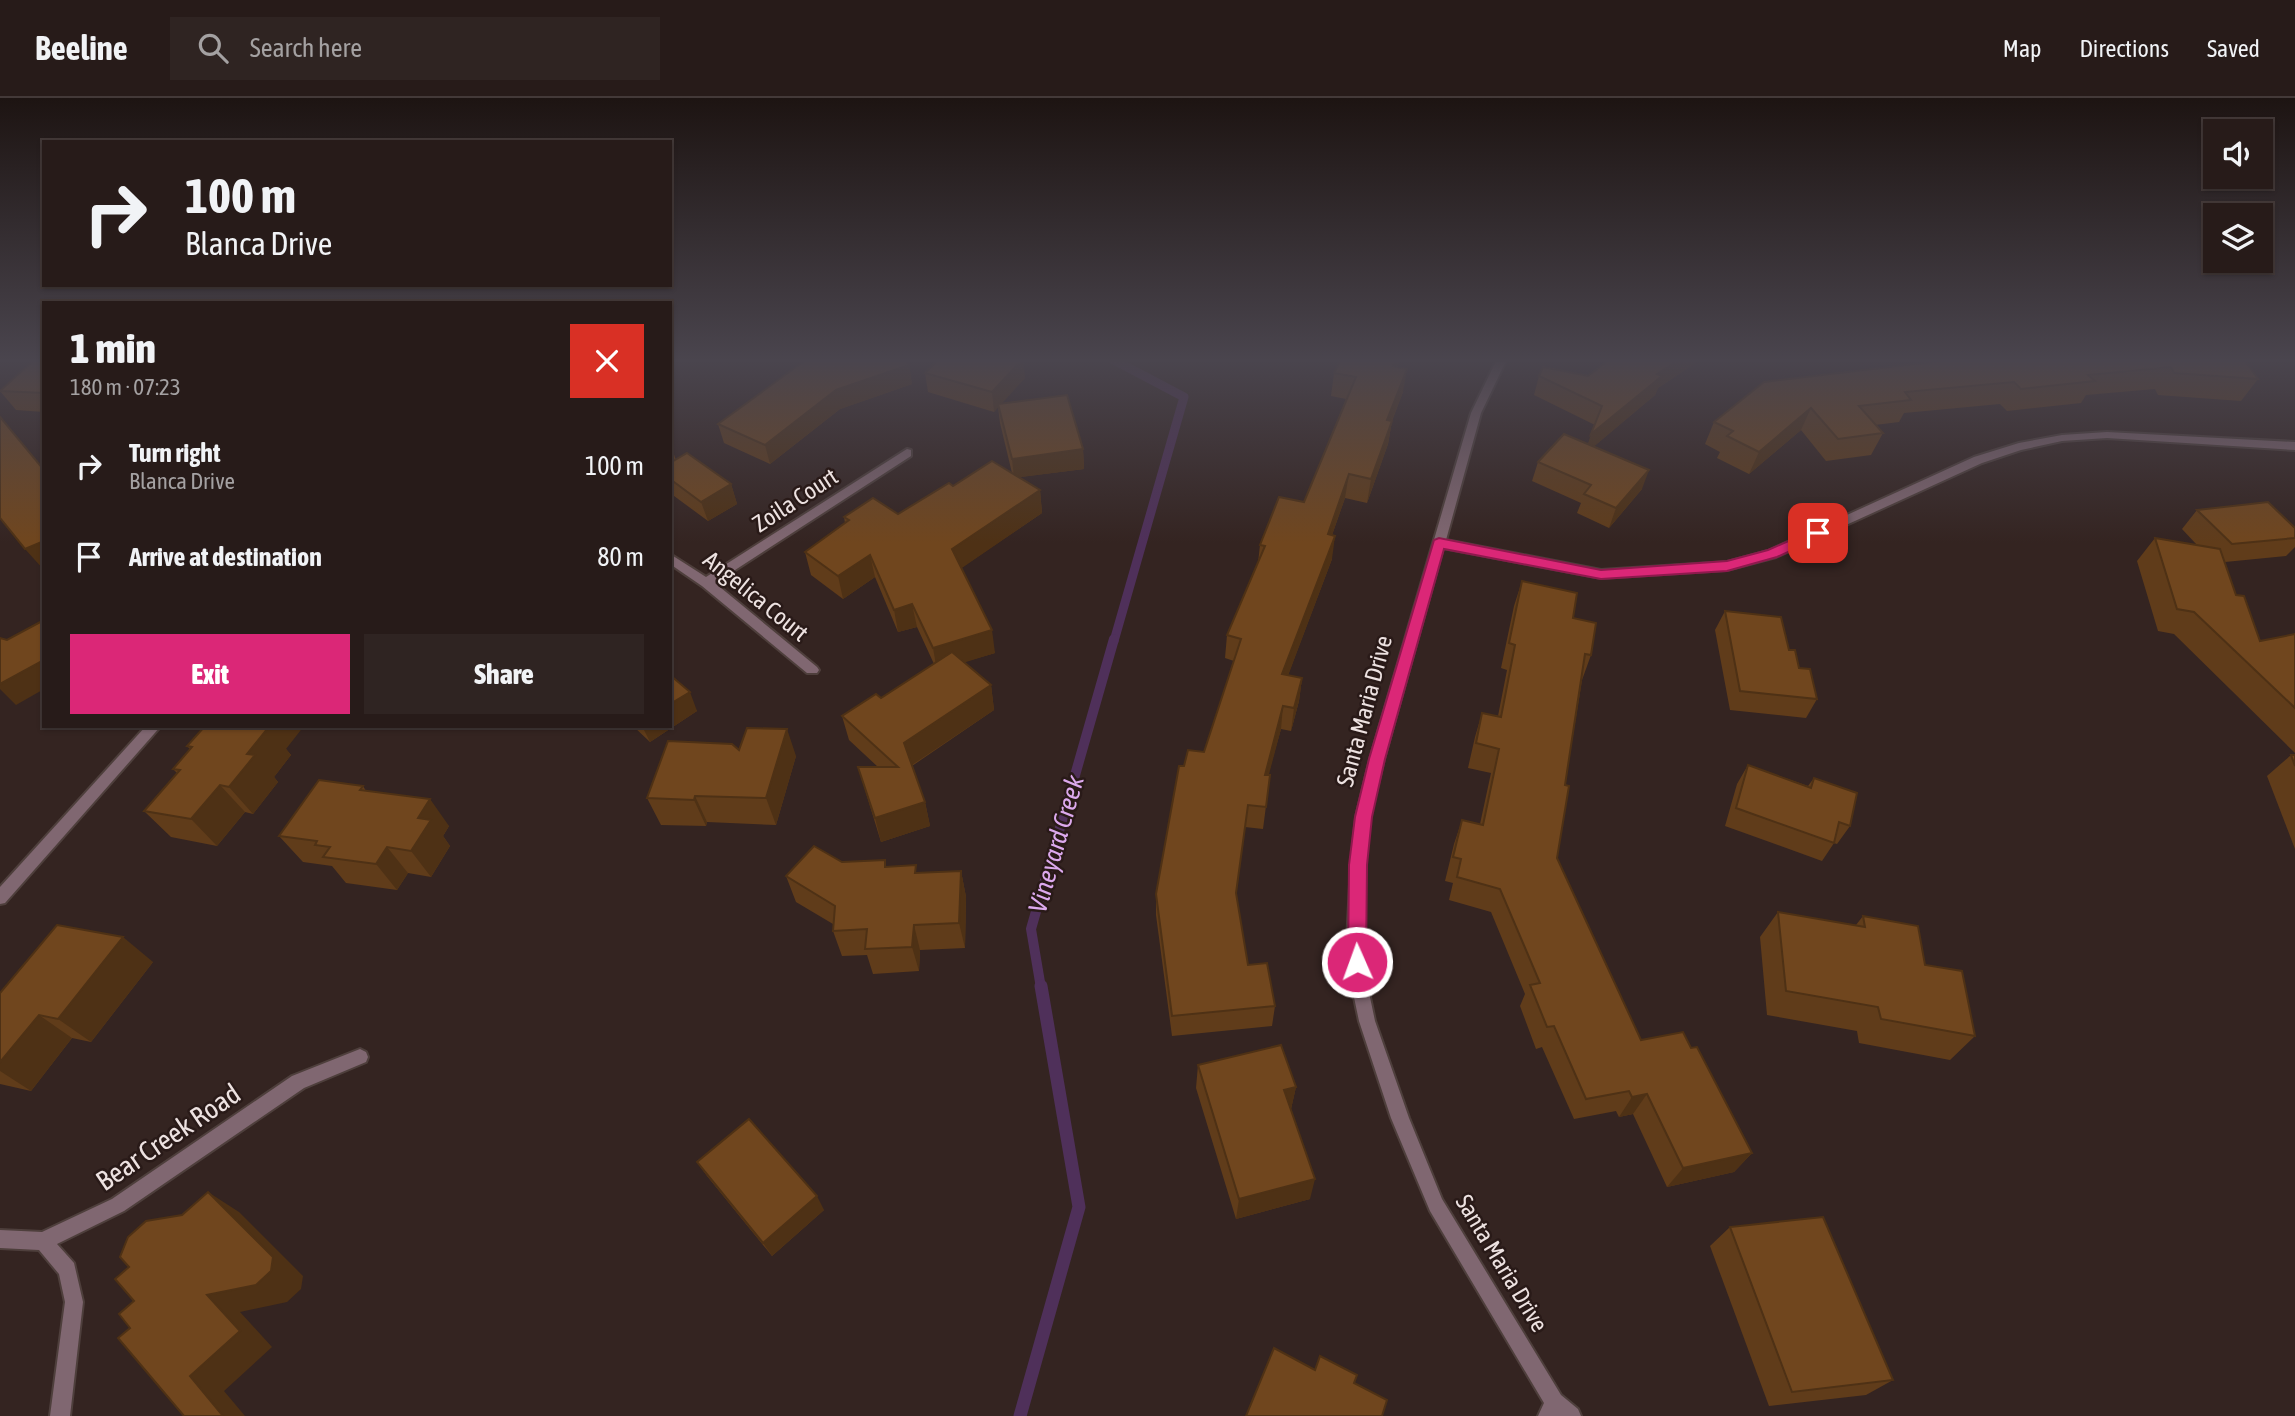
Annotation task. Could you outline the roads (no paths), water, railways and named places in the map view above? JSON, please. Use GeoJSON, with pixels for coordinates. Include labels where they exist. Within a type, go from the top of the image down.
{"type":"FeatureCollection","features":[{"type":"Feature","properties":{"kind":"street","name":"Santa Maria Drive"},"geometry":{"type":"LineString","coordinates":[[1474,421],[1377,759],[1363,817],[1355,942],[1359,983],[1367,1021],[1399,1118],[1436,1205],[1551,1409],[1571,1416]]}},
{"type":"Feature","properties":{"kind":"street"},"geometry":{"type":"LineString","coordinates":[[1439,543],[1601,574],[1727,566],[1772,554],[1978,460],[2019,447],[2062,438],[2107,435],[2295,446]]}},
{"type":"Feature","properties":{"kind":"street","name":"Zoila Court"},"geometry":{"type":"LineString","coordinates":[[706,583],[907,453]]}},
{"type":"Feature","properties":{"kind":"street","name":"Angelica Court"},"geometry":{"type":"LineString","coordinates":[[672,559],[706,583],[812,670]]}},
{"type":"Feature","properties":{"kind":"street"},"geometry":{"type":"LineString","coordinates":[[0,898],[152,728]]}},
{"type":"Feature","properties":{"kind":"street","name":"Bear Creek Road"},"geometry":{"type":"LineString","coordinates":[[0,1239],[43,1241],[118,1205],[298,1083],[360,1057]]}},
{"type":"Feature","properties":{"kind":"street"},"geometry":{"type":"LineString","coordinates":[[43,1241],[67,1270],[74,1302],[60,1416]]}},
{"type":"Feature","properties":{"kind":"waterway","name":"Vineyard Creek"},"geometry":{"type":"LineString","coordinates":[[1114,641],[1177,421]]}},
{"type":"Feature","properties":{"kind":"waterway","name":"Vineyard Creek"},"geometry":{"type":"LineString","coordinates":[[1041,988],[1031,929],[1114,639]]}},
{"type":"Feature","properties":{"kind":"waterway","name":"Vineyard Creek"},"geometry":{"type":"LineString","coordinates":[[1020,1416],[1079,1207],[1041,986]]}}]}
